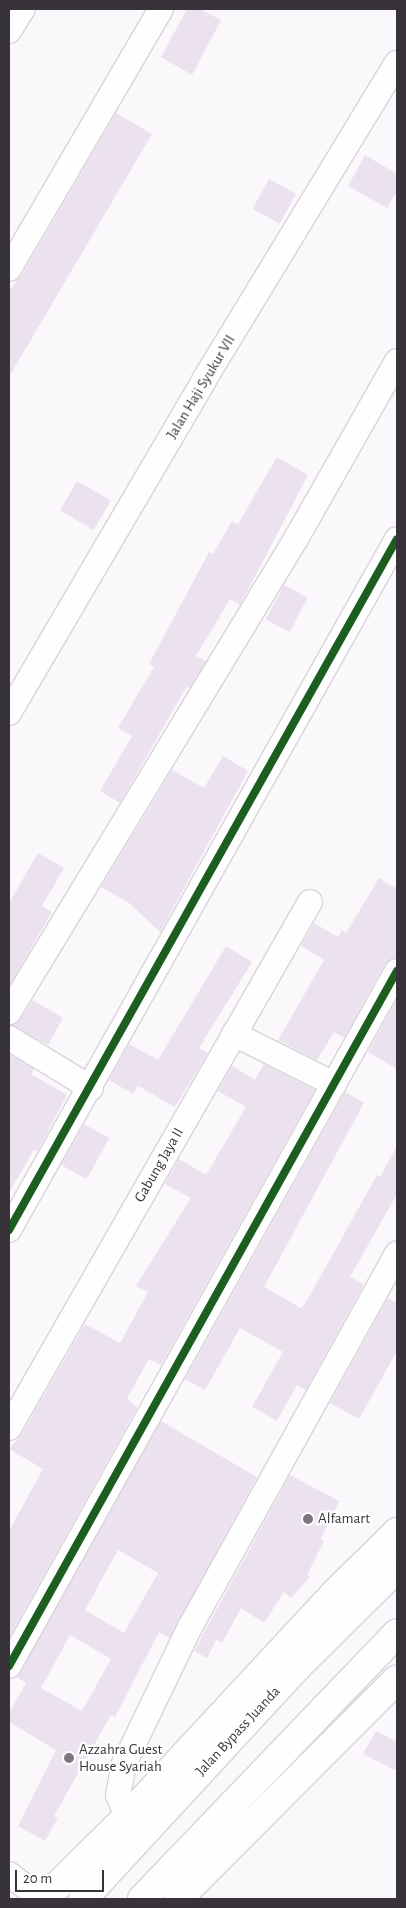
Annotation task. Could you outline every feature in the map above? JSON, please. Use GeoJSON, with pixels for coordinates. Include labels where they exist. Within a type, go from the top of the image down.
{"type":"FeatureCollection","features":[{"type":"Feature","properties":{"kind":"main road"},"geometry":{"type":"LineString","coordinates":[[42,1899],[127,1817],[336,1592],[397,1532]]}},
{"type":"Feature","properties":{"kind":"main road","name":"Jalan Bypass Juanda"},"geometry":{"type":"LineString","coordinates":[[83,1899],[304,1660],[397,1568]]}},
{"type":"Feature","properties":{"kind":"main road"},"geometry":{"type":"LineString","coordinates":[[142,1899],[397,1633]]}},
{"type":"Feature","properties":{"kind":"main road"},"geometry":{"type":"LineString","coordinates":[[178,1899],[397,1679]]}},
{"type":"Feature","properties":{"kind":"street"},"geometry":{"type":"LineString","coordinates":[[9,31],[23,9]]}},
{"type":"Feature","properties":{"kind":"street"},"geometry":{"type":"LineString","coordinates":[[9,269],[161,9]]}},
{"type":"Feature","properties":{"kind":"street","name":"Jalan Haji Syukur VII"},"geometry":{"type":"LineString","coordinates":[[9,713],[204,380],[397,63]]}},
{"type":"Feature","properties":{"kind":"street"},"geometry":{"type":"LineString","coordinates":[[9,1012],[297,537],[397,361]]}},
{"type":"Feature","properties":{"kind":"street"},"geometry":{"type":"LineString","coordinates":[[9,1230],[91,1088],[397,539]]}},
{"type":"Feature","properties":{"kind":"street","name":"Gabung Jaya II"},"geometry":{"type":"LineString","coordinates":[[9,1428],[310,902]]}},
{"type":"Feature","properties":{"kind":"street"},"geometry":{"type":"LineString","coordinates":[[9,1666],[397,971]]}},
{"type":"Feature","properties":{"kind":"street"},"geometry":{"type":"LineString","coordinates":[[234,1034],[334,1084]]}},
{"type":"Feature","properties":{"kind":"street"},"geometry":{"type":"LineString","coordinates":[[9,1038],[91,1088]]}},
{"type":"Feature","properties":{"kind":"street"},"geometry":{"type":"LineString","coordinates":[[127,1817],[118,1795],[124,1764],[190,1627],[397,1254]]}},
{"type":"Feature","properties":{"kind":"street"},"geometry":{"type":"LineString","coordinates":[[9,1874],[42,1899]]}},
{"type":"Feature","properties":{"kind":"building"},"geometry":{"type":"Polygon","coordinates":[[[187,9],[200,9],[221,20],[192,75],[161,57],[187,9]]]}},
{"type":"Feature","properties":{"kind":"building"},"geometry":{"type":"Polygon","coordinates":[[[116,113],[152,134],[9,377],[9,290],[21,276],[116,113]]]}},
{"type":"Feature","properties":{"kind":"building"},"geometry":{"type":"Polygon","coordinates":[[[365,155],[397,174],[397,191],[387,208],[348,186],[365,155]]]}},
{"type":"Feature","properties":{"kind":"building"},"geometry":{"type":"Polygon","coordinates":[[[269,179],[296,194],[280,224],[253,209],[269,179]]]}},
{"type":"Feature","properties":{"kind":"building"},"geometry":{"type":"Polygon","coordinates":[[[277,457],[308,475],[240,605],[230,599],[196,656],[206,661],[190,688],[187,686],[120,803],[100,791],[132,736],[118,728],[154,667],[149,664],[209,552],[213,554],[232,521],[238,524],[277,457]]]}},
{"type":"Feature","properties":{"kind":"building"},"geometry":{"type":"Polygon","coordinates":[[[77,481],[111,500],[94,530],[60,510],[77,481]]]}},
{"type":"Feature","properties":{"kind":"building"},"geometry":{"type":"Polygon","coordinates":[[[284,585],[308,598],[290,632],[266,619],[284,585]]]}},
{"type":"Feature","properties":{"kind":"building"},"geometry":{"type":"Polygon","coordinates":[[[223,756],[248,771],[160,932],[129,903],[101,887],[172,770],[204,788],[223,756]]]}},
{"type":"Feature","properties":{"kind":"building"},"geometry":{"type":"Polygon","coordinates":[[[38,853],[64,868],[42,906],[52,912],[9,986],[9,903],[38,853]]]}},
{"type":"Feature","properties":{"kind":"building"},"geometry":{"type":"Polygon","coordinates":[[[379,878],[397,889],[397,957],[385,964],[344,1038],[334,1032],[317,1060],[278,1040],[324,960],[301,946],[314,923],[338,937],[342,930],[346,933],[379,878]]]}},
{"type":"Feature","properties":{"kind":"building"},"geometry":{"type":"Polygon","coordinates":[[[226,946],[252,962],[199,1048],[208,1053],[175,1107],[138,1086],[133,1094],[109,1080],[129,1044],[158,1060],[226,946]]]}},
{"type":"Feature","properties":{"kind":"building"},"geometry":{"type":"Polygon","coordinates":[[[397,999],[397,1069],[368,1052],[397,999]]]}},
{"type":"Feature","properties":{"kind":"building"},"geometry":{"type":"Polygon","coordinates":[[[33,1000],[63,1018],[48,1045],[12,1025],[20,1020],[33,1000]]]}},
{"type":"Feature","properties":{"kind":"building"},"geometry":{"type":"Polygon","coordinates":[[[9,1054],[34,1069],[31,1074],[67,1095],[37,1152],[34,1150],[9,1193],[9,1054]]]}},
{"type":"Feature","properties":{"kind":"building"},"geometry":{"type":"Polygon","coordinates":[[[264,1064],[315,1090],[161,1365],[149,1359],[127,1398],[137,1408],[9,1638],[9,1531],[43,1469],[9,1449],[21,1435],[85,1324],[120,1343],[148,1292],[136,1286],[191,1198],[165,1184],[179,1159],[206,1175],[246,1107],[218,1091],[232,1066],[255,1080],[264,1064]]]}},
{"type":"Feature","properties":{"kind":"building"},"geometry":{"type":"Polygon","coordinates":[[[345,1092],[364,1103],[264,1287],[301,1308],[305,1304],[377,1175],[380,1177],[397,1146],[397,1194],[350,1277],[364,1284],[306,1390],[297,1385],[277,1421],[252,1407],[283,1352],[240,1328],[205,1390],[185,1379],[345,1092]]]}},
{"type":"Feature","properties":{"kind":"building"},"geometry":{"type":"Polygon","coordinates":[[[84,1124],[109,1138],[87,1179],[61,1165],[84,1124]]]}},
{"type":"Feature","properties":{"kind":"building"},"geometry":{"type":"Polygon","coordinates":[[[388,1298],[397,1303],[397,1351],[359,1419],[330,1403],[388,1298]]]}},
{"type":"Feature","properties":{"kind":"building"},"geometry":{"type":"Polygon","coordinates":[[[161,1421],[257,1477],[170,1638],[159,1632],[115,1717],[111,1715],[54,1816],[58,1818],[45,1841],[18,1826],[56,1750],[9,1722],[9,1713],[26,1683],[17,1677],[161,1421]],[[118,1550],[85,1610],[124,1633],[158,1573],[118,1550]],[[70,1635],[41,1688],[82,1711],[111,1659],[70,1635]]]}},
{"type":"Feature","properties":{"kind":"building"},"geometry":{"type":"Polygon","coordinates":[[[290,1475],[339,1501],[321,1539],[324,1541],[307,1575],[310,1577],[291,1598],[284,1592],[264,1623],[241,1608],[222,1643],[216,1640],[207,1658],[194,1651],[290,1475]]]}},
{"type":"Feature","properties":{"kind":"building"},"geometry":{"type":"Polygon","coordinates":[[[376,1731],[397,1742],[397,1771],[363,1754],[376,1731]]]}},
{"type":"Feature","properties":{"kind":"cycle path"},"geometry":{"type":"LineString","coordinates":[[9,1230],[397,539]]}},
{"type":"Feature","properties":{"kind":"cycle path"},"geometry":{"type":"LineString","coordinates":[[9,1666],[397,971]]}},
{"type":"Feature","properties":{"kind":"place","name":"Alfamart"},"geometry":{"type":"Point","coordinates":[308,1519]}},
{"type":"Feature","properties":{"kind":"place","name":"Azzahra Guest House Syariah"},"geometry":{"type":"Point","coordinates":[69,1758]}}]}
